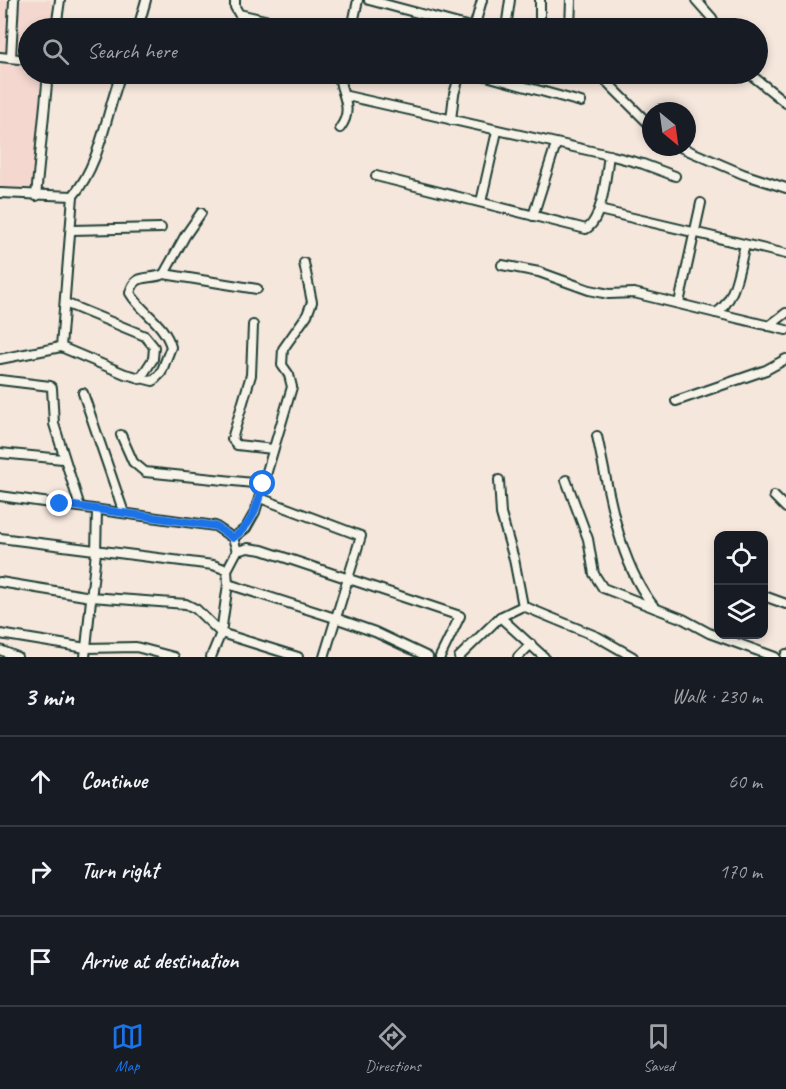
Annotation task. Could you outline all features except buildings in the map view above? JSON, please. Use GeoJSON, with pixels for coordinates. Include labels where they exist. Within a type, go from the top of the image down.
{"type":"FeatureCollection","features":[{"type":"Feature","properties":{"kind":"street"},"geometry":{"type":"LineString","coordinates":[[11,58],[14,0]]}},
{"type":"Feature","properties":{"kind":"street"},"geometry":{"type":"LineString","coordinates":[[57,18],[60,0]]}},
{"type":"Feature","properties":{"kind":"street"},"geometry":{"type":"LineString","coordinates":[[141,18],[146,0]]}},
{"type":"Feature","properties":{"kind":"street"},"geometry":{"type":"LineString","coordinates":[[235,0],[234,7],[239,14],[256,18]]}},
{"type":"Feature","properties":{"kind":"street"},"geometry":{"type":"LineString","coordinates":[[354,18],[358,0]]}},
{"type":"Feature","properties":{"kind":"street"},"geometry":{"type":"LineString","coordinates":[[369,0],[436,18]]}},
{"type":"Feature","properties":{"kind":"street"},"geometry":{"type":"LineString","coordinates":[[477,18],[482,0]]}},
{"type":"Feature","properties":{"kind":"street"},"geometry":{"type":"LineString","coordinates":[[507,18],[510,0]]}},
{"type":"Feature","properties":{"kind":"street"},"geometry":{"type":"LineString","coordinates":[[540,0],[540,18]]}},
{"type":"Feature","properties":{"kind":"street"},"geometry":{"type":"LineString","coordinates":[[570,18],[571,0]]}},
{"type":"Feature","properties":{"kind":"street"},"geometry":{"type":"LineString","coordinates":[[696,0],[712,18]]}},
{"type":"Feature","properties":{"kind":"street"},"geometry":{"type":"LineString","coordinates":[[0,57],[18,59]]}},
{"type":"Feature","properties":{"kind":"street"},"geometry":{"type":"LineString","coordinates":[[36,196],[47,84]]}},
{"type":"Feature","properties":{"kind":"street"},"geometry":{"type":"LineString","coordinates":[[61,347],[74,196],[83,184],[90,167],[119,84]]}},
{"type":"Feature","properties":{"kind":"street"},"geometry":{"type":"LineString","coordinates":[[340,128],[346,120],[347,96],[343,84]]}},
{"type":"Feature","properties":{"kind":"street"},"geometry":{"type":"LineString","coordinates":[[451,120],[457,84]]}},
{"type":"Feature","properties":{"kind":"street"},"geometry":{"type":"LineString","coordinates":[[515,84],[581,102]]}},
{"type":"Feature","properties":{"kind":"street"},"geometry":{"type":"LineString","coordinates":[[609,84],[642,117]]}},
{"type":"Feature","properties":{"kind":"street"},"geometry":{"type":"LineString","coordinates":[[762,84],[786,103]]}},
{"type":"Feature","properties":{"kind":"street"},"geometry":{"type":"LineString","coordinates":[[347,96],[609,155],[675,176]]}},
{"type":"Feature","properties":{"kind":"street"},"geometry":{"type":"LineString","coordinates":[[481,202],[497,131]]}},
{"type":"Feature","properties":{"kind":"street"},"geometry":{"type":"LineString","coordinates":[[533,216],[556,144]]}},
{"type":"Feature","properties":{"kind":"street"},"geometry":{"type":"LineString","coordinates":[[696,154],[743,174],[786,188]]}},
{"type":"Feature","properties":{"kind":"street"},"geometry":{"type":"LineString","coordinates":[[376,176],[586,229],[591,226],[599,210],[609,155]]}},
{"type":"Feature","properties":{"kind":"street"},"geometry":{"type":"LineString","coordinates":[[0,193],[74,196]]}},
{"type":"Feature","properties":{"kind":"street"},"geometry":{"type":"LineString","coordinates":[[678,303],[701,203]]}},
{"type":"Feature","properties":{"kind":"street"},"geometry":{"type":"LineString","coordinates":[[599,210],[786,254]]}},
{"type":"Feature","properties":{"kind":"street"},"geometry":{"type":"LineString","coordinates":[[164,274],[201,213]]}},
{"type":"Feature","properties":{"kind":"street"},"geometry":{"type":"LineString","coordinates":[[71,230],[161,228]]}},
{"type":"Feature","properties":{"kind":"street"},"geometry":{"type":"LineString","coordinates":[[716,313],[724,308],[729,300],[745,245]]}},
{"type":"Feature","properties":{"kind":"street"},"geometry":{"type":"LineString","coordinates":[[233,538],[250,523],[260,498],[292,387],[289,375],[282,365],[283,349],[307,315],[312,302],[304,263]]}},
{"type":"Feature","properties":{"kind":"street"},"geometry":{"type":"LineString","coordinates":[[502,265],[539,272],[599,292],[634,292],[786,330]]}},
{"type":"Feature","properties":{"kind":"street"},"geometry":{"type":"LineString","coordinates":[[0,359],[61,347],[140,379],[153,381],[161,373],[171,347],[163,331],[130,293],[136,279],[164,274],[257,289]]}},
{"type":"Feature","properties":{"kind":"street"},"geometry":{"type":"LineString","coordinates":[[65,303],[145,336],[154,347],[153,359],[140,379]]}},
{"type":"Feature","properties":{"kind":"street"},"geometry":{"type":"LineString","coordinates":[[769,326],[786,313]]}},
{"type":"Feature","properties":{"kind":"street"},"geometry":{"type":"LineString","coordinates":[[253,325],[251,375],[232,439],[237,445],[273,449]]}},
{"type":"Feature","properties":{"kind":"street"},"geometry":{"type":"LineString","coordinates":[[676,401],[766,370],[786,359]]}},
{"type":"Feature","properties":{"kind":"street"},"geometry":{"type":"LineString","coordinates":[[0,380],[52,388],[54,424],[63,459],[80,507]]}},
{"type":"Feature","properties":{"kind":"street"},"geometry":{"type":"LineString","coordinates":[[83,393],[124,513]]}},
{"type":"Feature","properties":{"kind":"street"},"geometry":{"type":"LineString","coordinates":[[121,435],[133,462],[146,472],[263,484]]}},
{"type":"Feature","properties":{"kind":"street"},"geometry":{"type":"LineString","coordinates":[[597,436],[628,566],[640,589],[656,609]]}},
{"type":"Feature","properties":{"kind":"street"},"geometry":{"type":"LineString","coordinates":[[0,453],[63,459]]}},
{"type":"Feature","properties":{"kind":"street"},"geometry":{"type":"LineString","coordinates":[[499,480],[501,514],[514,559],[523,606]]}},
{"type":"Feature","properties":{"kind":"street"},"geometry":{"type":"LineString","coordinates":[[566,480],[588,539],[597,582],[606,590],[683,619],[709,633],[775,657]]}},
{"type":"Feature","properties":{"kind":"street"},"geometry":{"type":"LineString","coordinates":[[0,496],[215,526],[233,538],[237,551],[227,570],[228,584],[221,633],[211,657]]}},
{"type":"Feature","properties":{"kind":"street"},"geometry":{"type":"LineString","coordinates":[[774,496],[786,508]]}},
{"type":"Feature","properties":{"kind":"street"},"geometry":{"type":"LineString","coordinates":[[260,498],[362,536],[324,657]]}},
{"type":"Feature","properties":{"kind":"street"},"geometry":{"type":"LineString","coordinates":[[85,653],[96,552],[97,510]]}},
{"type":"Feature","properties":{"kind":"street"},"geometry":{"type":"LineString","coordinates":[[0,538],[96,552],[213,565],[227,570]]}},
{"type":"Feature","properties":{"kind":"street"},"geometry":{"type":"LineString","coordinates":[[237,551],[248,548],[262,550],[460,617],[440,657]]}},
{"type":"Feature","properties":{"kind":"street"},"geometry":{"type":"LineString","coordinates":[[0,582],[91,597],[186,604],[196,609],[221,633],[298,657]]}},
{"type":"Feature","properties":{"kind":"street"},"geometry":{"type":"LineString","coordinates":[[228,584],[375,632],[428,657]]}},
{"type":"Feature","properties":{"kind":"street"},"geometry":{"type":"LineString","coordinates":[[768,597],[786,604]]}},
{"type":"Feature","properties":{"kind":"street"},"geometry":{"type":"LineString","coordinates":[[459,657],[500,617],[523,606],[598,638],[633,657]]}},
{"type":"Feature","properties":{"kind":"street"},"geometry":{"type":"LineString","coordinates":[[500,617],[544,657]]}},
{"type":"Feature","properties":{"kind":"street"},"geometry":{"type":"LineString","coordinates":[[0,634],[85,653],[136,647],[174,657]]}},
{"type":"Feature","properties":{"kind":"street"},"geometry":{"type":"LineString","coordinates":[[518,657],[531,644]]}},
{"type":"Feature","properties":{"kind":"street"},"geometry":{"type":"LineString","coordinates":[[0,650],[17,657]]}},
{"type":"Feature","properties":{"kind":"shaded area"},"geometry":{"type":"Polygon","coordinates":[[[0,0],[50,0],[53,18],[18,18],[18,84],[48,84],[43,189],[0,193],[0,0]]]}},
{"type":"Feature","properties":{"kind":"route"},"geometry":{"type":"LineString","coordinates":[[60,504],[215,526],[233,538],[246,528],[253,518],[263,484]]}}]}
